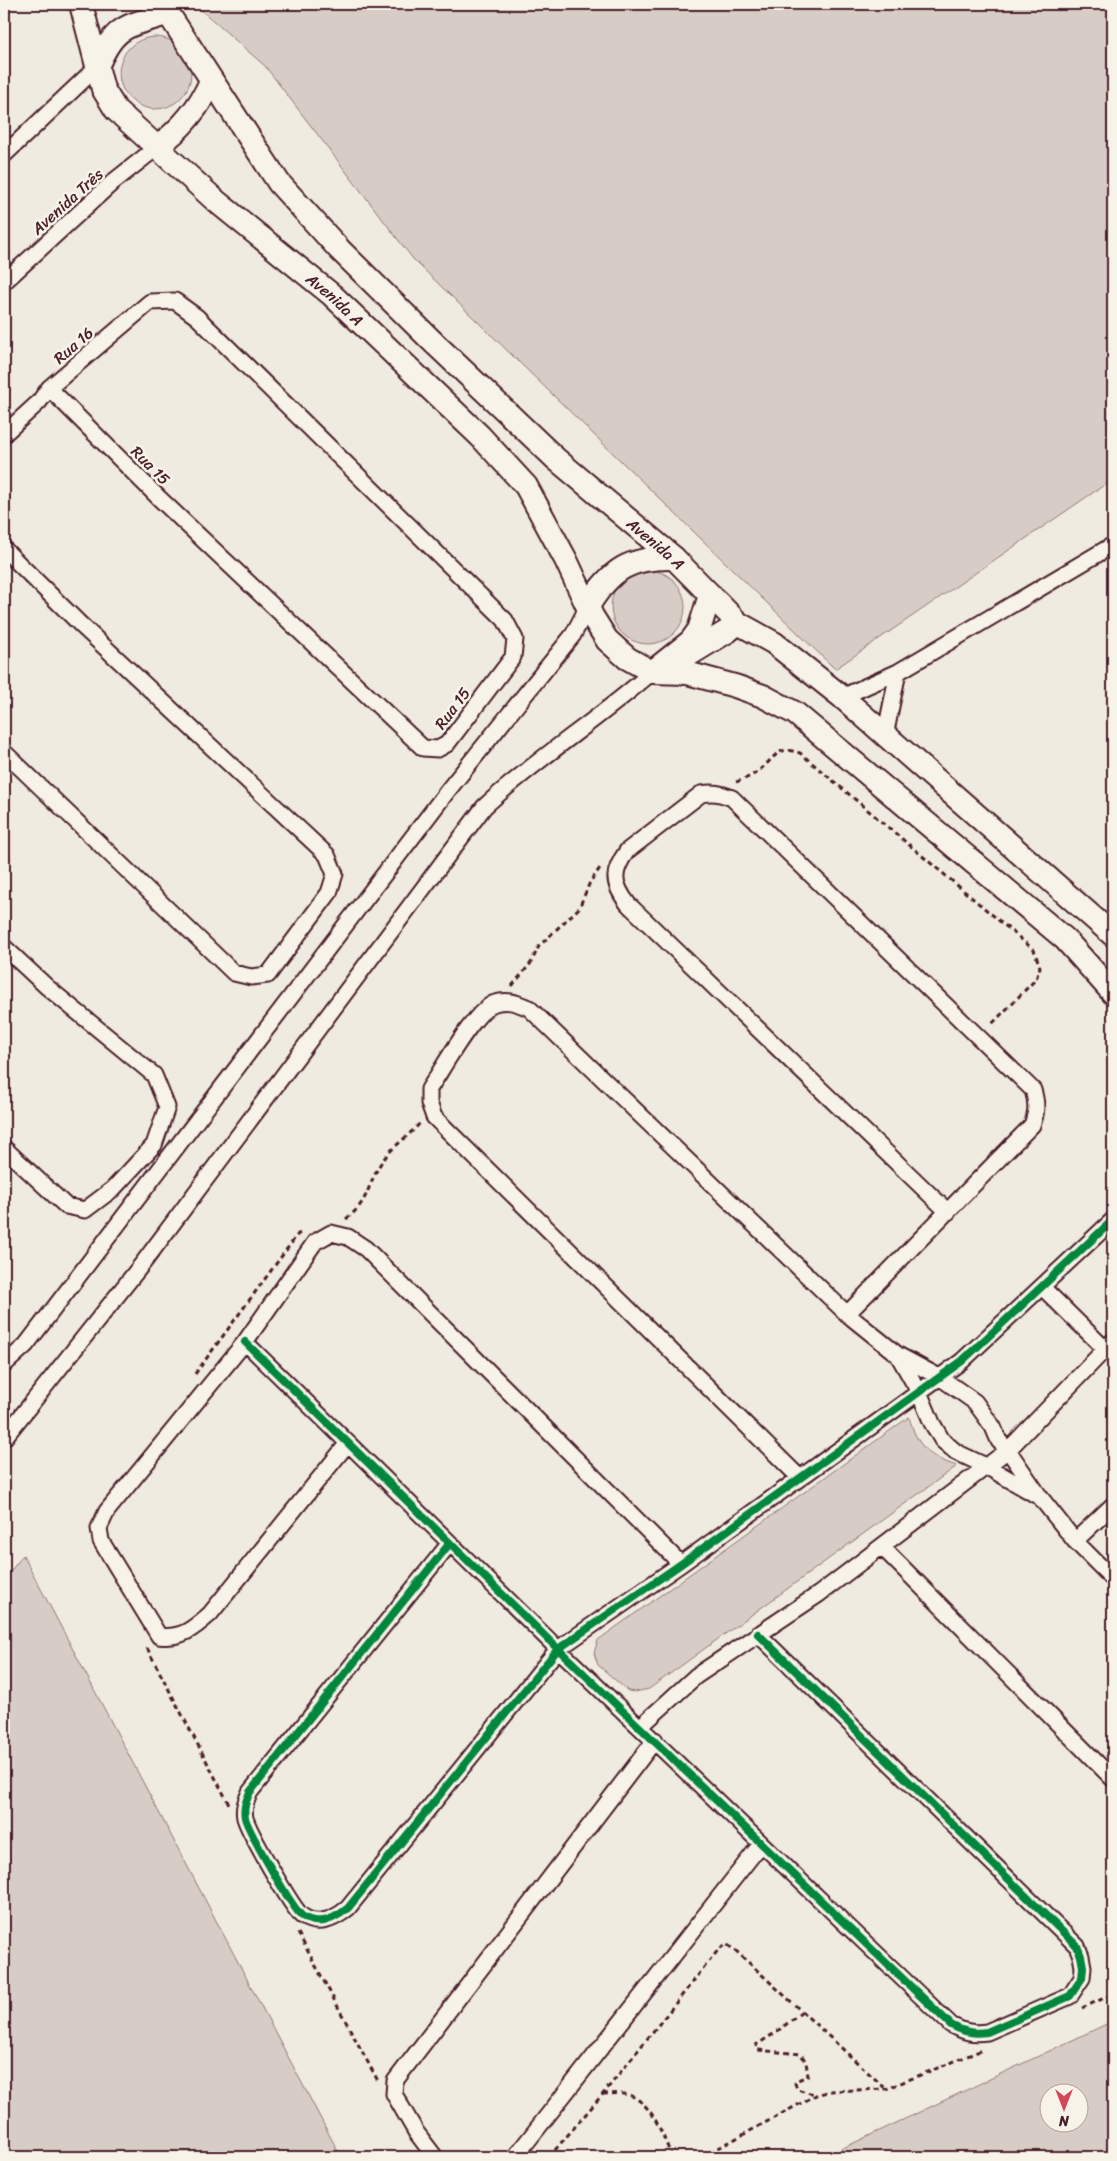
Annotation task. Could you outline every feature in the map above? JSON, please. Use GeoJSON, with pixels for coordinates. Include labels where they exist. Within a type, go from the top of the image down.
{"type":"FeatureCollection","features":[{"type":"Feature","properties":{"kind":"main road","name":"Avenida A"},"geometry":{"type":"LineString","coordinates":[[81,4],[103,89],[116,110],[216,201],[332,295],[486,443],[526,486],[566,560],[588,606]]}},
{"type":"Feature","properties":{"kind":"main road"},"geometry":{"type":"LineString","coordinates":[[97,67],[104,49],[124,28],[165,9],[211,81],[200,102],[184,124],[156,148]]}},
{"type":"Feature","properties":{"kind":"main road","name":"Avenida A"},"geometry":{"type":"LineString","coordinates":[[211,81],[279,183],[340,250],[556,459],[674,558],[738,623],[774,643],[842,697],[1113,935]]}},
{"type":"Feature","properties":{"kind":"main road"},"geometry":{"type":"LineString","coordinates":[[674,558],[642,560],[623,566],[612,575],[588,606],[607,640],[627,658],[652,672],[687,673],[763,696],[795,713],[1065,939],[1113,993]]}},
{"type":"Feature","properties":{"kind":"main road"},"geometry":{"type":"LineString","coordinates":[[652,672],[691,641],[699,630],[710,595]]}},
{"type":"Feature","properties":{"kind":"main road"},"geometry":{"type":"LineString","coordinates":[[652,672],[688,656],[738,623]]}},
{"type":"Feature","properties":{"kind":"street"},"geometry":{"type":"LineString","coordinates":[[4,155],[97,67]]}},
{"type":"Feature","properties":{"kind":"street","name":"Avenida Três"},"geometry":{"type":"LineString","coordinates":[[4,282],[113,182],[156,148]]}},
{"type":"Feature","properties":{"kind":"street","name":"Rua 15"},"geometry":{"type":"LineString","coordinates":[[49,388],[160,499],[423,748],[438,749],[447,744],[513,656],[515,639],[505,620],[197,317],[175,301]]}},
{"type":"Feature","properties":{"kind":"street","name":"Rua 16"},"geometry":{"type":"LineString","coordinates":[[4,434],[39,402],[49,388],[150,302],[175,301]]}},
{"type":"Feature","properties":{"kind":"street"},"geometry":{"type":"LineString","coordinates":[[842,697],[898,672],[1113,545]]}},
{"type":"Feature","properties":{"kind":"street"},"geometry":{"type":"LineString","coordinates":[[4,548],[81,625],[327,855],[334,874],[329,893],[268,974],[251,977],[234,973],[4,752]]}},
{"type":"Feature","properties":{"kind":"street"},"geometry":{"type":"LineString","coordinates":[[4,1365],[26,1344],[449,789],[573,635],[588,606]]}},
{"type":"Feature","properties":{"kind":"street"},"geometry":{"type":"LineString","coordinates":[[4,1438],[144,1263],[484,807],[507,786],[621,699],[652,672]]}},
{"type":"Feature","properties":{"kind":"street"},"geometry":{"type":"LineString","coordinates":[[885,736],[898,672]]}},
{"type":"Feature","properties":{"kind":"street"},"geometry":{"type":"LineString","coordinates":[[847,1314],[948,1212],[1032,1125],[1036,1115],[1036,1101],[1033,1090],[732,798],[721,793],[701,794],[627,851],[620,861],[615,874],[617,890],[628,904],[948,1212]]}},
{"type":"Feature","properties":{"kind":"street"},"geometry":{"type":"LineString","coordinates":[[4,947],[47,987],[154,1075],[167,1107],[154,1145],[113,1189],[85,1210],[66,1206],[4,1148]]}},
{"type":"Feature","properties":{"kind":"street"},"geometry":{"type":"LineString","coordinates":[[800,1478],[434,1117],[429,1103],[429,1089],[479,1013],[494,1003],[513,1001],[529,1008],[847,1314],[898,1355],[941,1378],[975,1402],[993,1427],[999,1441],[1008,1450],[1040,1497],[1075,1541],[1113,1579]]}},
{"type":"Feature","properties":{"kind":"street"},"geometry":{"type":"LineString","coordinates":[[450,1543],[250,1792],[244,1806],[246,1818],[277,1878],[302,1915],[312,1920],[324,1921],[335,1919],[348,1908],[558,1649],[681,1564],[941,1378],[962,1361],[1113,1220]]}},
{"type":"Feature","properties":{"kind":"street"},"geometry":{"type":"LineString","coordinates":[[348,1443],[210,1614],[192,1630],[182,1635],[171,1638],[159,1636],[101,1541],[99,1528],[107,1512],[246,1342],[315,1242],[331,1233],[348,1238],[366,1249],[681,1564]]}},
{"type":"Feature","properties":{"kind":"street"},"geometry":{"type":"LineString","coordinates":[[641,1726],[696,1676],[819,1594],[1008,1450],[1109,1345],[1042,1287]]}},
{"type":"Feature","properties":{"kind":"street"},"geometry":{"type":"LineString","coordinates":[[246,1342],[558,1649],[641,1726],[761,1844],[951,2025],[962,2031],[975,2034],[987,2032],[1070,1996],[1082,1978],[1083,1967],[1077,1946],[758,1634]]}},
{"type":"Feature","properties":{"kind":"street"},"geometry":{"type":"LineString","coordinates":[[898,1355],[920,1392],[932,1423],[942,1440],[956,1452],[986,1466],[1040,1497]]}},
{"type":"Feature","properties":{"kind":"street"},"geometry":{"type":"LineString","coordinates":[[1075,1541],[1113,1505]]}},
{"type":"Feature","properties":{"kind":"street"},"geometry":{"type":"LineString","coordinates":[[882,1547],[1113,1778]]}},
{"type":"Feature","properties":{"kind":"street"},"geometry":{"type":"LineString","coordinates":[[435,2157],[416,2132],[394,2094],[395,2081],[655,1740]]}},
{"type":"Feature","properties":{"kind":"street"},"geometry":{"type":"LineString","coordinates":[[515,2157],[761,1844]]}},
{"type":"Feature","properties":{"kind":"path"},"geometry":{"type":"LineString","coordinates":[[729,783],[745,779],[763,767],[775,752],[789,750],[800,753],[1034,950],[1040,967],[1036,979],[979,1038]]}},
{"type":"Feature","properties":{"kind":"path"},"geometry":{"type":"LineString","coordinates":[[503,991],[512,986],[531,963],[539,946],[579,908],[590,882],[605,861]]}},
{"type":"Feature","properties":{"kind":"path"},"geometry":{"type":"LineString","coordinates":[[331,1233],[359,1208],[378,1168],[392,1147],[411,1133],[423,1120]]}},
{"type":"Feature","properties":{"kind":"path"},"geometry":{"type":"LineString","coordinates":[[549,2157],[603,2094],[719,1949],[726,1944],[886,2089]]}},
{"type":"Feature","properties":{"kind":"path"},"geometry":{"type":"LineString","coordinates":[[1079,2009],[1113,1994]]}},
{"type":"Feature","properties":{"kind":"path"},"geometry":{"type":"LineString","coordinates":[[802,2012],[775,2034],[756,2045],[757,2050],[801,2054],[806,2062],[808,2076],[795,2083],[797,2089],[816,2095]]}},
{"type":"Feature","properties":{"kind":"path"},"geometry":{"type":"LineString","coordinates":[[702,2157],[816,2095],[830,2091],[886,2089],[983,2050]]}},
{"type":"Feature","properties":{"kind":"path"},"geometry":{"type":"LineString","coordinates":[[603,2094],[621,2094],[634,2097],[644,2106],[659,2126],[672,2157]]}},
{"type":"Feature","properties":{"kind":"shaded area"},"geometry":{"type":"Polygon","coordinates":[[[199,4],[1113,4],[1113,479],[835,669],[413,259],[265,66],[201,10],[199,4]]]}},
{"type":"Feature","properties":{"kind":"shaded area"},"geometry":{"type":"Polygon","coordinates":[[[155,37],[175,43],[185,53],[191,73],[185,93],[175,103],[155,109],[135,103],[125,93],[119,73],[125,53],[135,43],[155,37]]]}},
{"type":"Feature","properties":{"kind":"shaded area"},"geometry":{"type":"Polygon","coordinates":[[[648,570],[669,576],[679,586],[685,607],[679,628],[669,638],[648,644],[627,638],[617,628],[611,607],[617,586],[627,576],[648,570]]]}},
{"type":"Feature","properties":{"kind":"shaded area"},"geometry":{"type":"Polygon","coordinates":[[[909,1417],[916,1436],[925,1449],[938,1459],[957,1466],[649,1689],[635,1692],[628,1691],[598,1665],[594,1653],[598,1640],[909,1417]]]}},
{"type":"Feature","properties":{"kind":"shaded area"},"geometry":{"type":"Polygon","coordinates":[[[23,1555],[341,2157],[4,2157],[4,1580],[23,1555]]]}},
{"type":"Feature","properties":{"kind":"shaded area"},"geometry":{"type":"Polygon","coordinates":[[[1113,2021],[1113,2157],[824,2157],[1113,2021]]]}},
{"type":"Feature","properties":{"kind":"cycle path"},"geometry":{"type":"LineString","coordinates":[[450,1543],[247,1798],[244,1814],[254,1838],[289,1899],[302,1916],[308,1919],[314,1921],[326,1920],[348,1908],[558,1649],[681,1564],[962,1361],[1113,1220]]}},
{"type":"Feature","properties":{"kind":"cycle path"},"geometry":{"type":"LineString","coordinates":[[245,1342],[558,1649],[951,2025],[969,2032],[987,2032],[1070,1996],[1082,1978],[1083,1967],[1077,1946],[758,1634]]}}]}
